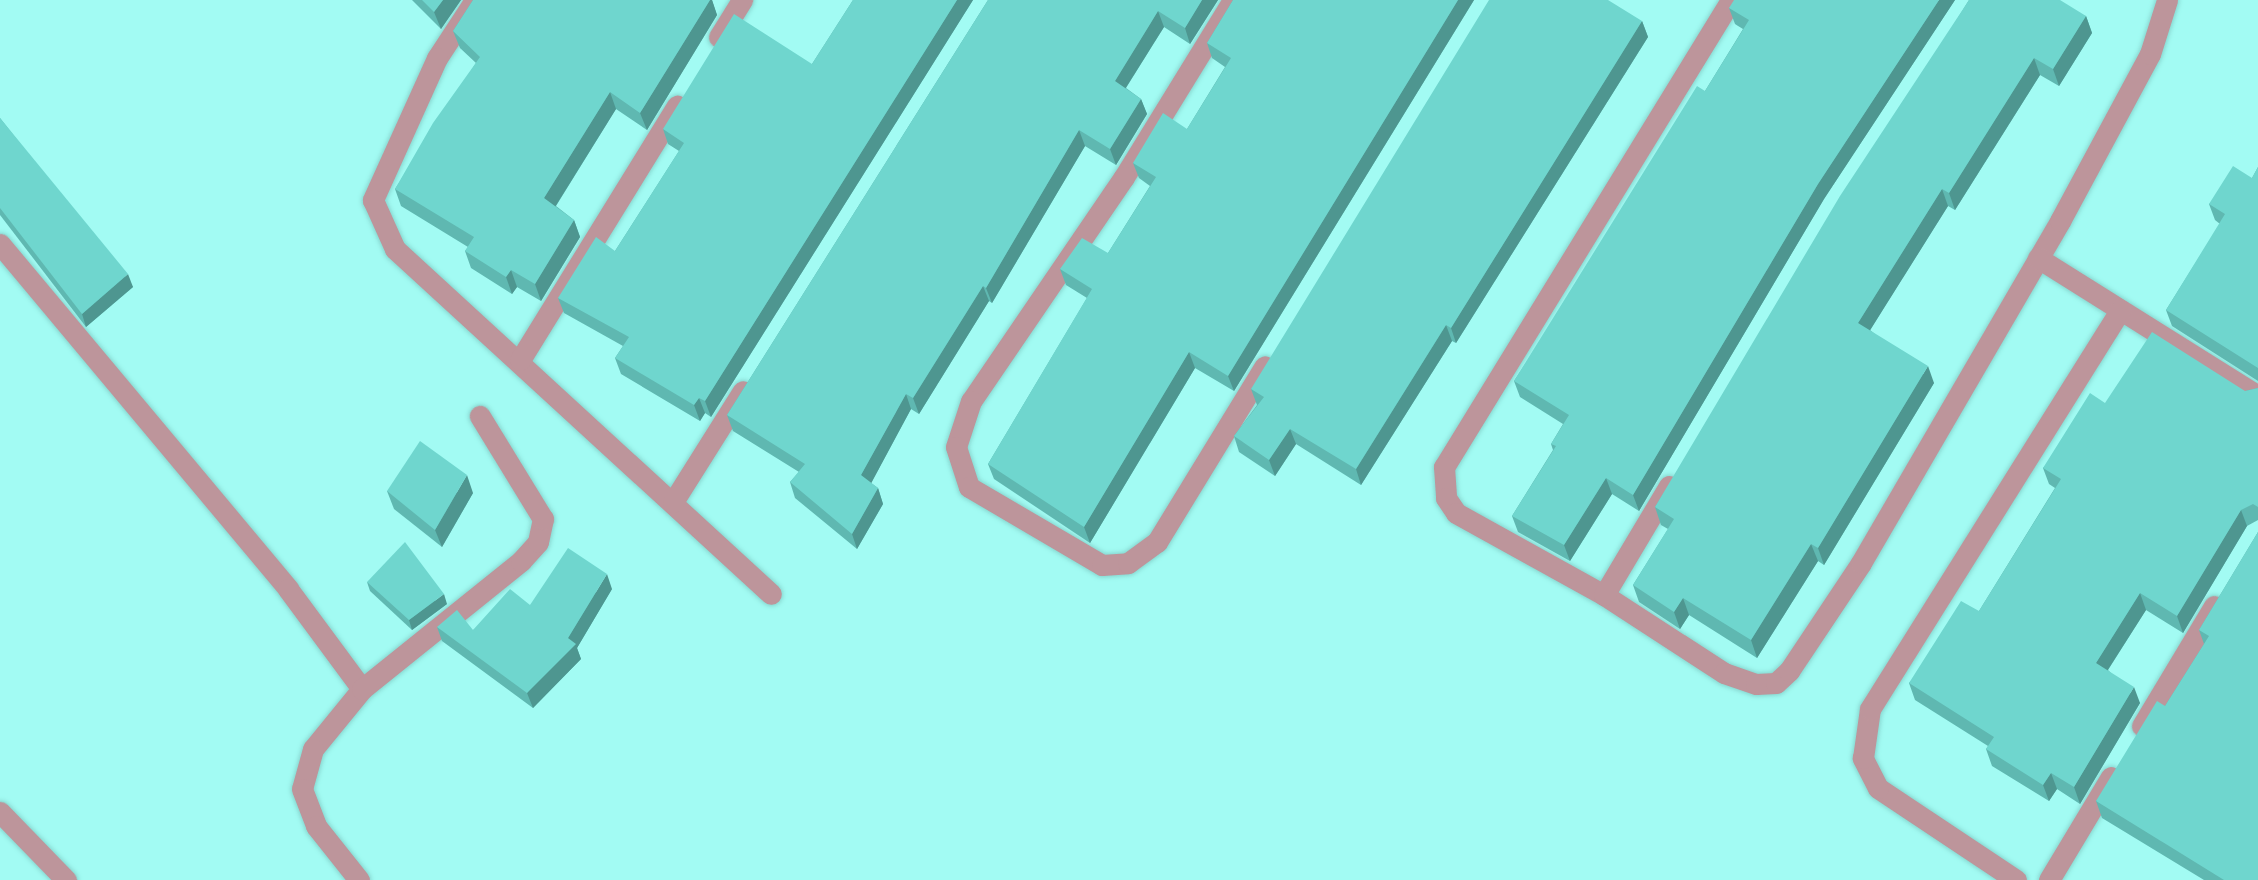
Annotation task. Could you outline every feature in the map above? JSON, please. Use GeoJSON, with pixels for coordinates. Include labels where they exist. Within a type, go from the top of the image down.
{"type":"FeatureCollection","features":[{"type":"Feature","properties":{"kind":"street"},"geometry":{"type":"LineString","coordinates":[[475,0],[437,58],[373,200],[395,249],[520,360],[771,594]]}},
{"type":"Feature","properties":{"kind":"street"},"geometry":{"type":"LineString","coordinates":[[706,58],[742,0]]}},
{"type":"Feature","properties":{"kind":"street"},"geometry":{"type":"LineString","coordinates":[[1233,0],[1124,177],[971,401],[956,447],[968,486],[1102,565],[1128,563],[1157,542],[1274,352]]}},
{"type":"Feature","properties":{"kind":"street"},"geometry":{"type":"LineString","coordinates":[[1731,0],[1444,467],[1446,498],[1456,513],[1604,595],[1724,673],[1756,684],[1776,683],[1789,671],[1861,563],[2038,258],[2150,54],[2166,0]]}},
{"type":"Feature","properties":{"kind":"street"},"geometry":{"type":"LineString","coordinates":[[520,360],[692,81]]}},
{"type":"Feature","properties":{"kind":"street"},"geometry":{"type":"LineString","coordinates":[[0,244],[288,589],[362,689]]}},
{"type":"Feature","properties":{"kind":"street"},"geometry":{"type":"LineString","coordinates":[[2038,258],[2258,396]]}},
{"type":"Feature","properties":{"kind":"street"},"geometry":{"type":"LineString","coordinates":[[2016,880],[1878,788],[1863,758],[1870,709],[2120,310]]}},
{"type":"Feature","properties":{"kind":"street"},"geometry":{"type":"LineString","coordinates":[[673,502],[754,374]]}},
{"type":"Feature","properties":{"kind":"street"},"geometry":{"type":"LineString","coordinates":[[359,880],[316,826],[302,789],[313,749],[362,689],[521,561],[538,542],[543,519],[480,416]]}},
{"type":"Feature","properties":{"kind":"street"},"geometry":{"type":"LineString","coordinates":[[1604,595],[1681,466]]}},
{"type":"Feature","properties":{"kind":"street"},"geometry":{"type":"LineString","coordinates":[[2049,880],[2222,592]]}},
{"type":"Feature","properties":{"kind":"street"},"geometry":{"type":"LineString","coordinates":[[0,812],[66,880]]}},
{"type":"Feature","properties":{"kind":"building"},"geometry":{"type":"Polygon","coordinates":[[[422,0],[443,0],[434,12],[422,0]]]}},
{"type":"Feature","properties":{"kind":"building"},"geometry":{"type":"Polygon","coordinates":[[[473,0],[710,0],[640,113],[610,92],[544,198],[574,220],[535,284],[511,270],[506,277],[465,251],[474,237],[395,189],[433,123],[480,57],[453,31],[473,0]]]}},
{"type":"Feature","properties":{"kind":"building"},"geometry":{"type":"Polygon","coordinates":[[[853,0],[957,0],[705,401],[699,398],[694,405],[615,358],[629,337],[558,298],[596,237],[615,251],[684,143],[663,129],[734,14],[812,64],[853,0]]]}},
{"type":"Feature","properties":{"kind":"building"},"geometry":{"type":"Polygon","coordinates":[[[988,0],[1202,0],[1185,28],[1158,11],[1115,81],[1141,99],[1110,149],[1079,130],[986,288],[983,286],[913,398],[906,394],[861,475],[878,488],[852,534],[790,482],[805,464],[727,415],[988,0]]]}},
{"type":"Feature","properties":{"kind":"building"},"geometry":{"type":"Polygon","coordinates":[[[1233,0],[1458,0],[1228,376],[1189,352],[1084,527],[988,464],[1092,289],[1060,269],[1082,238],[1108,253],[1156,177],[1133,163],[1163,113],[1187,129],[1231,58],[1207,43],[1233,0]]]}},
{"type":"Feature","properties":{"kind":"building"},"geometry":{"type":"Polygon","coordinates":[[[1489,0],[1608,0],[1642,21],[1451,328],[1446,325],[1356,469],[1290,429],[1269,460],[1234,436],[1264,397],[1251,389],[1489,0]]]}},
{"type":"Feature","properties":{"kind":"building"},"geometry":{"type":"Polygon","coordinates":[[[1734,0],[1939,0],[1818,184],[1633,495],[1606,478],[1564,545],[1512,516],[1556,446],[1551,444],[1569,415],[1514,381],[1697,86],[1705,91],[1749,20],[1729,8],[1734,0]]]}},
{"type":"Feature","properties":{"kind":"building"},"geometry":{"type":"Polygon","coordinates":[[[1969,0],[2060,0],[2086,16],[2053,69],[2034,58],[1949,193],[1942,189],[1858,323],[1928,366],[1818,548],[1811,544],[1751,640],[1683,598],[1674,612],[1633,585],[1674,519],[1655,507],[1840,196],[1969,0]]]}},
{"type":"Feature","properties":{"kind":"building"},"geometry":{"type":"Polygon","coordinates":[[[0,118],[128,274],[82,314],[0,208],[0,118]]]}},
{"type":"Feature","properties":{"kind":"building"},"geometry":{"type":"Polygon","coordinates":[[[2233,166],[2252,178],[2258,167],[2258,368],[2166,310],[2225,214],[2209,204],[2233,166]]]}},
{"type":"Feature","properties":{"kind":"building"},"geometry":{"type":"Polygon","coordinates":[[[2152,332],[2245,391],[2258,388],[2258,507],[2253,504],[2241,510],[2177,616],[2140,593],[2096,663],[2134,687],[2074,787],[2051,773],[2043,785],[1986,749],[1994,737],[1909,683],[1961,601],[1979,611],[2061,479],[2043,468],[2090,393],[2105,403],[2152,332]]]}},
{"type":"Feature","properties":{"kind":"building"},"geometry":{"type":"Polygon","coordinates":[[[420,441],[467,475],[435,530],[387,491],[420,441]]]}},
{"type":"Feature","properties":{"kind":"building"},"geometry":{"type":"Polygon","coordinates":[[[2258,532],[2258,880],[2224,880],[2096,801],[2157,701],[2165,706],[2209,636],[2199,630],[2258,532]]]}},
{"type":"Feature","properties":{"kind":"building"},"geometry":{"type":"Polygon","coordinates":[[[405,542],[444,594],[409,620],[367,582],[405,542]]]}},
{"type":"Feature","properties":{"kind":"building"},"geometry":{"type":"Polygon","coordinates":[[[568,548],[607,574],[568,638],[576,644],[527,693],[437,627],[457,610],[473,630],[510,589],[530,605],[568,548]]]}}]}
